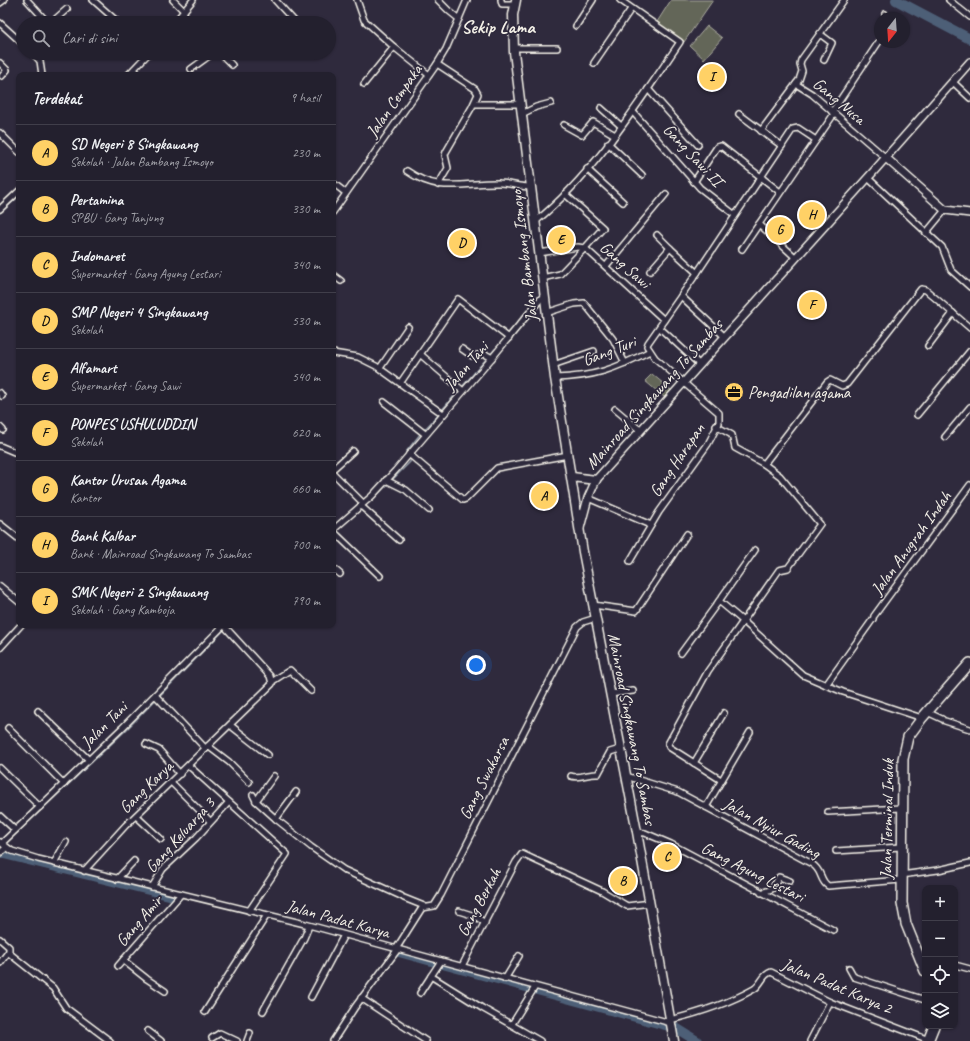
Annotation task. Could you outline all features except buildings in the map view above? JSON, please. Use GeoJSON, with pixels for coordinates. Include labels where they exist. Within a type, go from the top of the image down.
{"type":"FeatureCollection","features":[{"type":"Feature","properties":{"kind":"highway","name":"Jalan Terminal Induk"},"geometry":{"type":"LineString","coordinates":[[922,957],[904,916],[901,877],[901,808],[902,766],[905,746],[908,737],[924,715],[970,663]]}},
{"type":"Feature","properties":{"kind":"highway"},"geometry":{"type":"LineString","coordinates":[[929,1041],[933,1029]]}},
{"type":"Feature","properties":{"kind":"main road","name":"Jalan Bambang Ismoyo"},"geometry":{"type":"LineString","coordinates":[[513,3],[512,27],[516,104],[522,114],[527,187],[535,222],[542,278],[542,298],[546,314],[580,530]]}},
{"type":"Feature","properties":{"kind":"main road"},"geometry":{"type":"LineString","coordinates":[[572,477],[596,480]]}},
{"type":"Feature","properties":{"kind":"main road","name":"Mainroad Singkawang To Sambas"},"geometry":{"type":"LineString","coordinates":[[580,530],[593,605],[592,619],[610,694],[619,749],[637,832],[674,1041]]}},
{"type":"Feature","properties":{"kind":"street"},"geometry":{"type":"LineString","coordinates":[[0,3],[4,0]]}},
{"type":"Feature","properties":{"kind":"street"},"geometry":{"type":"LineString","coordinates":[[26,0],[41,16]]}},
{"type":"Feature","properties":{"kind":"street"},"geometry":{"type":"LineString","coordinates":[[93,0],[111,16]]}},
{"type":"Feature","properties":{"kind":"street"},"geometry":{"type":"LineString","coordinates":[[174,0],[186,16]]}},
{"type":"Feature","properties":{"kind":"street"},"geometry":{"type":"LineString","coordinates":[[180,16],[193,0]]}},
{"type":"Feature","properties":{"kind":"street"},"geometry":{"type":"LineString","coordinates":[[275,0],[290,16]]}},
{"type":"Feature","properties":{"kind":"street"},"geometry":{"type":"LineString","coordinates":[[357,0],[364,20],[394,47],[429,75]]}},
{"type":"Feature","properties":{"kind":"street"},"geometry":{"type":"LineString","coordinates":[[438,0],[449,12],[459,19]]}},
{"type":"Feature","properties":{"kind":"street","name":"Jalan Cempaka"},"geometry":{"type":"LineString","coordinates":[[336,208],[437,64],[446,49],[467,0]]}},
{"type":"Feature","properties":{"kind":"street"},"geometry":{"type":"LineString","coordinates":[[576,26],[593,0]]}},
{"type":"Feature","properties":{"kind":"street"},"geometry":{"type":"LineString","coordinates":[[535,222],[566,194],[588,169],[633,112],[680,42],[620,0]]}},
{"type":"Feature","properties":{"kind":"street","name":"Gang Nusa"},"geometry":{"type":"LineString","coordinates":[[844,0],[800,62],[802,71],[796,84],[812,94],[886,158]]}},
{"type":"Feature","properties":{"kind":"street"},"geometry":{"type":"LineString","coordinates":[[949,0],[970,17]]}},
{"type":"Feature","properties":{"kind":"street"},"geometry":{"type":"LineString","coordinates":[[502,2],[513,3]]}},
{"type":"Feature","properties":{"kind":"street"},"geometry":{"type":"LineString","coordinates":[[59,16],[67,9]]}},
{"type":"Feature","properties":{"kind":"street"},"geometry":{"type":"LineString","coordinates":[[594,63],[631,9]]}},
{"type":"Feature","properties":{"kind":"street"},"geometry":{"type":"LineString","coordinates":[[0,23],[16,38]]}},
{"type":"Feature","properties":{"kind":"street"},"geometry":{"type":"LineString","coordinates":[[820,34],[832,43],[824,60]]}},
{"type":"Feature","properties":{"kind":"street"},"geometry":{"type":"LineString","coordinates":[[364,84],[394,47]]}},
{"type":"Feature","properties":{"kind":"street"},"geometry":{"type":"LineString","coordinates":[[514,48],[557,48]]}},
{"type":"Feature","properties":{"kind":"street"},"geometry":{"type":"LineString","coordinates":[[742,249],[816,140],[875,48]]}},
{"type":"Feature","properties":{"kind":"street"},"geometry":{"type":"LineString","coordinates":[[39,60],[41,72]]}},
{"type":"Feature","properties":{"kind":"street"},"geometry":{"type":"LineString","coordinates":[[131,72],[142,60]]}},
{"type":"Feature","properties":{"kind":"street"},"geometry":{"type":"LineString","coordinates":[[191,69],[203,60]]}},
{"type":"Feature","properties":{"kind":"street"},"geometry":{"type":"LineString","coordinates":[[227,60],[232,65]]}},
{"type":"Feature","properties":{"kind":"street","name":"Mainroad Singkawang To Sambas"},"geometry":{"type":"LineString","coordinates":[[580,530],[588,498],[596,480],[684,384],[970,62]]}},
{"type":"Feature","properties":{"kind":"street"},"geometry":{"type":"LineString","coordinates":[[0,63],[7,70],[2,76]]}},
{"type":"Feature","properties":{"kind":"street"},"geometry":{"type":"LineString","coordinates":[[437,64],[476,90],[477,96],[474,104],[448,148],[445,155],[448,168],[438,185]]}},
{"type":"Feature","properties":{"kind":"street"},"geometry":{"type":"LineString","coordinates":[[953,82],[970,98]]}},
{"type":"Feature","properties":{"kind":"street"},"geometry":{"type":"LineString","coordinates":[[761,131],[796,84]]}},
{"type":"Feature","properties":{"kind":"street"},"geometry":{"type":"LineString","coordinates":[[648,89],[698,145]]}},
{"type":"Feature","properties":{"kind":"street"},"geometry":{"type":"LineString","coordinates":[[522,114],[536,106],[552,103]]}},
{"type":"Feature","properties":{"kind":"street"},"geometry":{"type":"LineString","coordinates":[[474,104],[516,104]]}},
{"type":"Feature","properties":{"kind":"street"},"geometry":{"type":"LineString","coordinates":[[601,108],[622,126]]}},
{"type":"Feature","properties":{"kind":"street","name":"Gang Sawi II"},"geometry":{"type":"LineString","coordinates":[[633,112],[694,182],[735,215]]}},
{"type":"Feature","properties":{"kind":"street"},"geometry":{"type":"LineString","coordinates":[[739,114],[782,146]]}},
{"type":"Feature","properties":{"kind":"street"},"geometry":{"type":"LineString","coordinates":[[564,125],[582,135],[593,122],[615,135]]}},
{"type":"Feature","properties":{"kind":"street"},"geometry":{"type":"LineString","coordinates":[[664,320],[697,274],[794,127],[816,140]]}},
{"type":"Feature","properties":{"kind":"street"},"geometry":{"type":"LineString","coordinates":[[0,133],[16,149]]}},
{"type":"Feature","properties":{"kind":"street"},"geometry":{"type":"LineString","coordinates":[[608,143],[642,175]]}},
{"type":"Feature","properties":{"kind":"street"},"geometry":{"type":"LineString","coordinates":[[694,182],[719,146],[761,176],[780,192]]}},
{"type":"Feature","properties":{"kind":"street"},"geometry":{"type":"LineString","coordinates":[[886,158],[945,210],[970,213]]}},
{"type":"Feature","properties":{"kind":"street"},"geometry":{"type":"LineString","coordinates":[[588,169],[623,202]]}},
{"type":"Feature","properties":{"kind":"street"},"geometry":{"type":"LineString","coordinates":[[407,171],[428,183],[438,185],[498,182],[527,187]]}},
{"type":"Feature","properties":{"kind":"street"},"geometry":{"type":"LineString","coordinates":[[868,178],[942,247],[951,270],[970,287]]}},
{"type":"Feature","properties":{"kind":"street"},"geometry":{"type":"LineString","coordinates":[[336,185],[346,194]]}},
{"type":"Feature","properties":{"kind":"street"},"geometry":{"type":"LineString","coordinates":[[539,253],[578,247],[585,248],[603,227],[566,194]]}},
{"type":"Feature","properties":{"kind":"street"},"geometry":{"type":"LineString","coordinates":[[606,266],[666,194]]}},
{"type":"Feature","properties":{"kind":"street"},"geometry":{"type":"LineString","coordinates":[[0,209],[16,195]]}},
{"type":"Feature","properties":{"kind":"street"},"geometry":{"type":"LineString","coordinates":[[926,233],[945,210]]}},
{"type":"Feature","properties":{"kind":"street"},"geometry":{"type":"LineString","coordinates":[[759,224],[796,258]]}},
{"type":"Feature","properties":{"kind":"street"},"geometry":{"type":"LineString","coordinates":[[657,236],[697,274]]}},
{"type":"Feature","properties":{"kind":"street","name":"Gang Sawi"},"geometry":{"type":"LineString","coordinates":[[542,278],[560,274],[585,248],[664,320]]}},
{"type":"Feature","properties":{"kind":"street"},"geometry":{"type":"LineString","coordinates":[[650,271],[670,248]]}},
{"type":"Feature","properties":{"kind":"street"},"geometry":{"type":"LineString","coordinates":[[336,277],[341,281]]}},
{"type":"Feature","properties":{"kind":"street"},"geometry":{"type":"LineString","coordinates":[[764,464],[827,382],[830,380],[842,386],[847,384],[920,291],[924,288],[970,328]]}},
{"type":"Feature","properties":{"kind":"street"},"geometry":{"type":"LineString","coordinates":[[681,296],[725,337]]}},
{"type":"Feature","properties":{"kind":"street","name":"Jalan Tani"},"geometry":{"type":"LineString","coordinates":[[336,530],[410,455],[440,412],[509,338],[542,298]]}},
{"type":"Feature","properties":{"kind":"street"},"geometry":{"type":"LineString","coordinates":[[401,382],[458,299],[509,338]]}},
{"type":"Feature","properties":{"kind":"street"},"geometry":{"type":"LineString","coordinates":[[546,314],[574,304],[584,303],[613,339],[625,363]]}},
{"type":"Feature","properties":{"kind":"street"},"geometry":{"type":"LineString","coordinates":[[928,346],[953,313]]}},
{"type":"Feature","properties":{"kind":"street","name":"Gang Turi"},"geometry":{"type":"LineString","coordinates":[[555,378],[585,377],[625,363],[650,351],[647,346],[648,342],[664,320]]}},
{"type":"Feature","properties":{"kind":"street"},"geometry":{"type":"LineString","coordinates":[[380,368],[408,326]]}},
{"type":"Feature","properties":{"kind":"street"},"geometry":{"type":"LineString","coordinates":[[661,329],[700,365]]}},
{"type":"Feature","properties":{"kind":"street"},"geometry":{"type":"LineString","coordinates":[[462,349],[473,356],[482,353],[490,357]]}},
{"type":"Feature","properties":{"kind":"street"},"geometry":{"type":"LineString","coordinates":[[553,365],[594,350]]}},
{"type":"Feature","properties":{"kind":"street"},"geometry":{"type":"LineString","coordinates":[[650,351],[663,366],[684,384]]}},
{"type":"Feature","properties":{"kind":"street"},"geometry":{"type":"LineString","coordinates":[[917,415],[970,351]]}},
{"type":"Feature","properties":{"kind":"street"},"geometry":{"type":"LineString","coordinates":[[336,353],[358,357],[380,368],[440,412]]}},
{"type":"Feature","properties":{"kind":"street"},"geometry":{"type":"LineString","coordinates":[[420,354],[461,388]]}},
{"type":"Feature","properties":{"kind":"street","name":"Gang Harapan"},"geometry":{"type":"LineString","coordinates":[[630,561],[651,525],[708,444],[718,423],[719,413],[684,384]]}},
{"type":"Feature","properties":{"kind":"street"},"geometry":{"type":"LineString","coordinates":[[384,402],[425,434]]}},
{"type":"Feature","properties":{"kind":"street"},"geometry":{"type":"LineString","coordinates":[[946,437],[970,407]]}},
{"type":"Feature","properties":{"kind":"street"},"geometry":{"type":"LineString","coordinates":[[615,409],[641,431]]}},
{"type":"Feature","properties":{"kind":"street"},"geometry":{"type":"LineString","coordinates":[[716,426],[732,435],[735,448],[764,464],[780,476],[820,524],[788,568],[779,570],[743,621],[708,672],[668,744],[668,747],[721,780]]}},
{"type":"Feature","properties":{"kind":"street"},"geometry":{"type":"LineString","coordinates":[[0,446],[16,453]]}},
{"type":"Feature","properties":{"kind":"street"},"geometry":{"type":"LineString","coordinates":[[336,466],[352,451]]}},
{"type":"Feature","properties":{"kind":"street"},"geometry":{"type":"LineString","coordinates":[[410,455],[463,500],[497,468],[568,455]]}},
{"type":"Feature","properties":{"kind":"street"},"geometry":{"type":"LineString","coordinates":[[336,476],[362,505],[399,540]]}},
{"type":"Feature","properties":{"kind":"street"},"geometry":{"type":"LineString","coordinates":[[386,480],[406,490],[429,510]]}},
{"type":"Feature","properties":{"kind":"street","name":"Jalan Anugrah Indah"},"geometry":{"type":"LineString","coordinates":[[826,685],[970,485]]}},
{"type":"Feature","properties":{"kind":"street"},"geometry":{"type":"LineString","coordinates":[[588,498],[651,525]]}},
{"type":"Feature","properties":{"kind":"street"},"geometry":{"type":"LineString","coordinates":[[0,524],[16,537]]}},
{"type":"Feature","properties":{"kind":"street"},"geometry":{"type":"LineString","coordinates":[[336,534],[380,576]]}},
{"type":"Feature","properties":{"kind":"street"},"geometry":{"type":"LineString","coordinates":[[593,605],[636,611],[687,534]]}},
{"type":"Feature","properties":{"kind":"street"},"geometry":{"type":"LineString","coordinates":[[681,654],[755,550]]}},
{"type":"Feature","properties":{"kind":"street"},"geometry":{"type":"LineString","coordinates":[[336,571],[340,574]]}},
{"type":"Feature","properties":{"kind":"street"},"geometry":{"type":"LineString","coordinates":[[0,586],[16,599]]}},
{"type":"Feature","properties":{"kind":"street"},"geometry":{"type":"LineString","coordinates":[[718,601],[743,621],[803,675],[826,685],[970,729]]}},
{"type":"Feature","properties":{"kind":"street","name":"Gang Swakarsa"},"geometry":{"type":"LineString","coordinates":[[333,1041],[361,998],[396,951],[424,906],[434,906],[441,896],[575,632],[580,624],[592,619]]}},
{"type":"Feature","properties":{"kind":"street"},"geometry":{"type":"LineString","coordinates":[[0,648],[18,628]]}},
{"type":"Feature","properties":{"kind":"street","name":"Jalan Tani"},"geometry":{"type":"LineString","coordinates":[[3,847],[15,830],[90,760],[224,628]]}},
{"type":"Feature","properties":{"kind":"street"},"geometry":{"type":"LineString","coordinates":[[228,628],[273,681]]}},
{"type":"Feature","properties":{"kind":"street","name":"Gang Karya"},"geometry":{"type":"LineString","coordinates":[[84,870],[136,816],[272,684],[273,681],[290,670],[311,691]]}},
{"type":"Feature","properties":{"kind":"street"},"geometry":{"type":"LineString","coordinates":[[610,694],[633,691]]}},
{"type":"Feature","properties":{"kind":"street"},"geometry":{"type":"LineString","coordinates":[[155,696],[207,747],[229,762],[249,782]]}},
{"type":"Feature","properties":{"kind":"street"},"geometry":{"type":"LineString","coordinates":[[38,711],[90,760]]}},
{"type":"Feature","properties":{"kind":"street"},"geometry":{"type":"LineString","coordinates":[[694,763],[724,713]]}},
{"type":"Feature","properties":{"kind":"street"},"geometry":{"type":"LineString","coordinates":[[230,725],[268,755]]}},
{"type":"Feature","properties":{"kind":"street"},"geometry":{"type":"LineString","coordinates":[[8,728],[64,784]]}},
{"type":"Feature","properties":{"kind":"street"},"geometry":{"type":"LineString","coordinates":[[706,807],[750,732]]}},
{"type":"Feature","properties":{"kind":"street"},"geometry":{"type":"LineString","coordinates":[[146,744],[159,750],[180,774]]}},
{"type":"Feature","properties":{"kind":"street"},"geometry":{"type":"LineString","coordinates":[[571,776],[578,777],[590,773],[598,774],[611,751],[619,749]]}},
{"type":"Feature","properties":{"kind":"street"},"geometry":{"type":"LineString","coordinates":[[188,766],[286,854],[249,911]]}},
{"type":"Feature","properties":{"kind":"street"},"geometry":{"type":"LineString","coordinates":[[0,768],[40,807]]}},
{"type":"Feature","properties":{"kind":"street"},"geometry":{"type":"LineString","coordinates":[[274,776],[254,798],[276,819],[311,847],[344,870],[424,906]]}},
{"type":"Feature","properties":{"kind":"street","name":"Jalan Nyiur Gading"},"geometry":{"type":"LineString","coordinates":[[626,776],[668,788],[817,867],[820,870],[823,880],[828,886],[901,877]]}},
{"type":"Feature","properties":{"kind":"street"},"geometry":{"type":"LineString","coordinates":[[171,782],[210,821]]}},
{"type":"Feature","properties":{"kind":"street"},"geometry":{"type":"LineString","coordinates":[[276,819],[296,792]]}},
{"type":"Feature","properties":{"kind":"street","name":"Gang Keluarga 3"},"geometry":{"type":"LineString","coordinates":[[152,887],[163,869],[180,854],[229,802]]}},
{"type":"Feature","properties":{"kind":"street"},"geometry":{"type":"LineString","coordinates":[[828,812],[901,808]]}},
{"type":"Feature","properties":{"kind":"street"},"geometry":{"type":"LineString","coordinates":[[0,816],[15,830]]}},
{"type":"Feature","properties":{"kind":"street"},"geometry":{"type":"LineString","coordinates":[[136,816],[161,839]]}},
{"type":"Feature","properties":{"kind":"street","name":"Gang Agung Lestari"},"geometry":{"type":"LineString","coordinates":[[637,832],[645,833],[671,844],[833,930]]}},
{"type":"Feature","properties":{"kind":"street"},"geometry":{"type":"LineString","coordinates":[[54,863],[66,842]]}},
{"type":"Feature","properties":{"kind":"street","name":"Jalan Padat Karya"},"geometry":{"type":"LineString","coordinates":[[3,847],[16,853],[54,863],[249,911],[266,917],[343,936],[440,963],[462,966],[671,1024]]}},
{"type":"Feature","properties":{"kind":"street"},"geometry":{"type":"LineString","coordinates":[[836,851],[901,847]]}},
{"type":"Feature","properties":{"kind":"street","name":"Gang Berkah"},"geometry":{"type":"LineString","coordinates":[[462,966],[519,856],[525,855],[602,891],[627,906],[650,904]]}},
{"type":"Feature","properties":{"kind":"street"},"geometry":{"type":"LineString","coordinates":[[117,879],[134,861]]}},
{"type":"Feature","properties":{"kind":"street"},"geometry":{"type":"LineString","coordinates":[[901,877],[970,863]]}},
{"type":"Feature","properties":{"kind":"street"},"geometry":{"type":"LineString","coordinates":[[761,893],[772,889],[779,877],[790,881]]}},
{"type":"Feature","properties":{"kind":"street","name":"Gang Amir"},"geometry":{"type":"LineString","coordinates":[[118,966],[181,894]]}},
{"type":"Feature","properties":{"kind":"street"},"geometry":{"type":"LineString","coordinates":[[459,911],[475,916],[485,923]]}},
{"type":"Feature","properties":{"kind":"street"},"geometry":{"type":"LineString","coordinates":[[205,1012],[266,917]]}},
{"type":"Feature","properties":{"kind":"street"},"geometry":{"type":"LineString","coordinates":[[262,1011],[308,928]]}},
{"type":"Feature","properties":{"kind":"street"},"geometry":{"type":"LineString","coordinates":[[311,997],[343,936]]}},
{"type":"Feature","properties":{"kind":"street"},"geometry":{"type":"LineString","coordinates":[[0,939],[8,947],[9,953],[53,988],[66,1008],[110,1041]]}},
{"type":"Feature","properties":{"kind":"street"},"geometry":{"type":"LineString","coordinates":[[0,963],[9,953]]}},
{"type":"Feature","properties":{"kind":"street"},"geometry":{"type":"LineString","coordinates":[[505,979],[519,956]]}},
{"type":"Feature","properties":{"kind":"street"},"geometry":{"type":"LineString","coordinates":[[123,960],[165,991]]}},
{"type":"Feature","properties":{"kind":"street"},"geometry":{"type":"LineString","coordinates":[[420,993],[440,963]]}},
{"type":"Feature","properties":{"kind":"street"},"geometry":{"type":"LineString","coordinates":[[958,966],[970,969]]}},
{"type":"Feature","properties":{"kind":"street"},"geometry":{"type":"LineString","coordinates":[[849,968],[854,977],[922,999]]}},
{"type":"Feature","properties":{"kind":"street","name":"Jalan Padat Karya 2"},"geometry":{"type":"LineString","coordinates":[[671,1024],[738,997],[759,986],[765,975],[771,972],[830,1002],[929,1041]]}},
{"type":"Feature","properties":{"kind":"street"},"geometry":{"type":"LineString","coordinates":[[431,976],[482,1008],[540,1041]]}},
{"type":"Feature","properties":{"kind":"street"},"geometry":{"type":"LineString","coordinates":[[512,1024],[535,987]]}},
{"type":"Feature","properties":{"kind":"street"},"geometry":{"type":"LineString","coordinates":[[361,998],[426,1041]]}},
{"type":"Feature","properties":{"kind":"street"},"geometry":{"type":"LineString","coordinates":[[810,1041],[830,1002]]}},
{"type":"Feature","properties":{"kind":"street"},"geometry":{"type":"LineString","coordinates":[[148,1031],[161,1041]]}},
{"type":"Feature","properties":{"kind":"street"},"geometry":{"type":"LineString","coordinates":[[212,1038],[220,1033],[237,1041]]}},
{"type":"Feature","properties":{"kind":"street"},"geometry":{"type":"LineString","coordinates":[[246,1041],[250,1033]]}},
{"type":"Feature","properties":{"kind":"green space"},"geometry":{"type":"Polygon","coordinates":[[[671,0],[713,0],[684,42],[657,22],[671,0]]]}},
{"type":"Feature","properties":{"kind":"green space"},"geometry":{"type":"Polygon","coordinates":[[[707,26],[722,38],[704,59],[690,46],[707,26]]]}},
{"type":"Feature","properties":{"kind":"green space"},"geometry":{"type":"Polygon","coordinates":[[[652,374],[671,390],[664,397],[645,381],[652,374]]]}},
{"type":"Feature","properties":{"kind":"waterway"},"geometry":{"type":"LineString","coordinates":[[896,0],[970,39]]}},
{"type":"Feature","properties":{"kind":"waterway"},"geometry":{"type":"LineString","coordinates":[[0,213],[16,199]]}},
{"type":"Feature","properties":{"kind":"waterway"},"geometry":{"type":"LineString","coordinates":[[441,411],[495,349]]}},
{"type":"Feature","properties":{"kind":"waterway"},"geometry":{"type":"LineString","coordinates":[[424,430],[439,414]]}},
{"type":"Feature","properties":{"kind":"waterway"},"geometry":{"type":"LineString","coordinates":[[407,453],[406,452],[421,433]]}},
{"type":"Feature","properties":{"kind":"waterway"},"geometry":{"type":"LineString","coordinates":[[375,497],[410,462],[411,458]]}},
{"type":"Feature","properties":{"kind":"waterway"},"geometry":{"type":"LineString","coordinates":[[336,531],[362,508]]}},
{"type":"Feature","properties":{"kind":"waterway"},"geometry":{"type":"LineString","coordinates":[[5,844],[125,731],[225,629]]}},
{"type":"Feature","properties":{"kind":"waterway"},"geometry":{"type":"LineString","coordinates":[[0,853],[177,897]]}},
{"type":"Feature","properties":{"kind":"waterway"},"geometry":{"type":"LineString","coordinates":[[399,952],[676,1028],[697,1041]]}},
{"type":"Feature","properties":{"kind":"place","name":"SMK Negeri 2 Singkawang"},"geometry":{"type":"Point","coordinates":[712,77]}},
{"type":"Feature","properties":{"kind":"place","name":"Bank Kalbar"},"geometry":{"type":"Point","coordinates":[812,215]}},
{"type":"Feature","properties":{"kind":"place","name":"Kantor Urusan Agama"},"geometry":{"type":"Point","coordinates":[780,230]}},
{"type":"Feature","properties":{"kind":"place","name":"Alfamart"},"geometry":{"type":"Point","coordinates":[561,240]}},
{"type":"Feature","properties":{"kind":"place","name":"SMP Negeri 4 Singkawang"},"geometry":{"type":"Point","coordinates":[462,243]}},
{"type":"Feature","properties":{"kind":"place","name":"PONPES USHULUDDIN"},"geometry":{"type":"Point","coordinates":[812,305]}},
{"type":"Feature","properties":{"kind":"place","name":"Pengadilan agama"},"geometry":{"type":"Point","coordinates":[734,392]}},
{"type":"Feature","properties":{"kind":"place","name":"SD Negeri 8 Singkawang"},"geometry":{"type":"Point","coordinates":[544,496]}},
{"type":"Feature","properties":{"kind":"place","name":"Indomaret"},"geometry":{"type":"Point","coordinates":[667,857]}},
{"type":"Feature","properties":{"kind":"place","name":"Pertamina"},"geometry":{"type":"Point","coordinates":[623,881]}},
{"type":"Feature","properties":{"kind":"district","name":"Sekip Lama"},"geometry":{"type":"Point","coordinates":[498,27]}}]}
